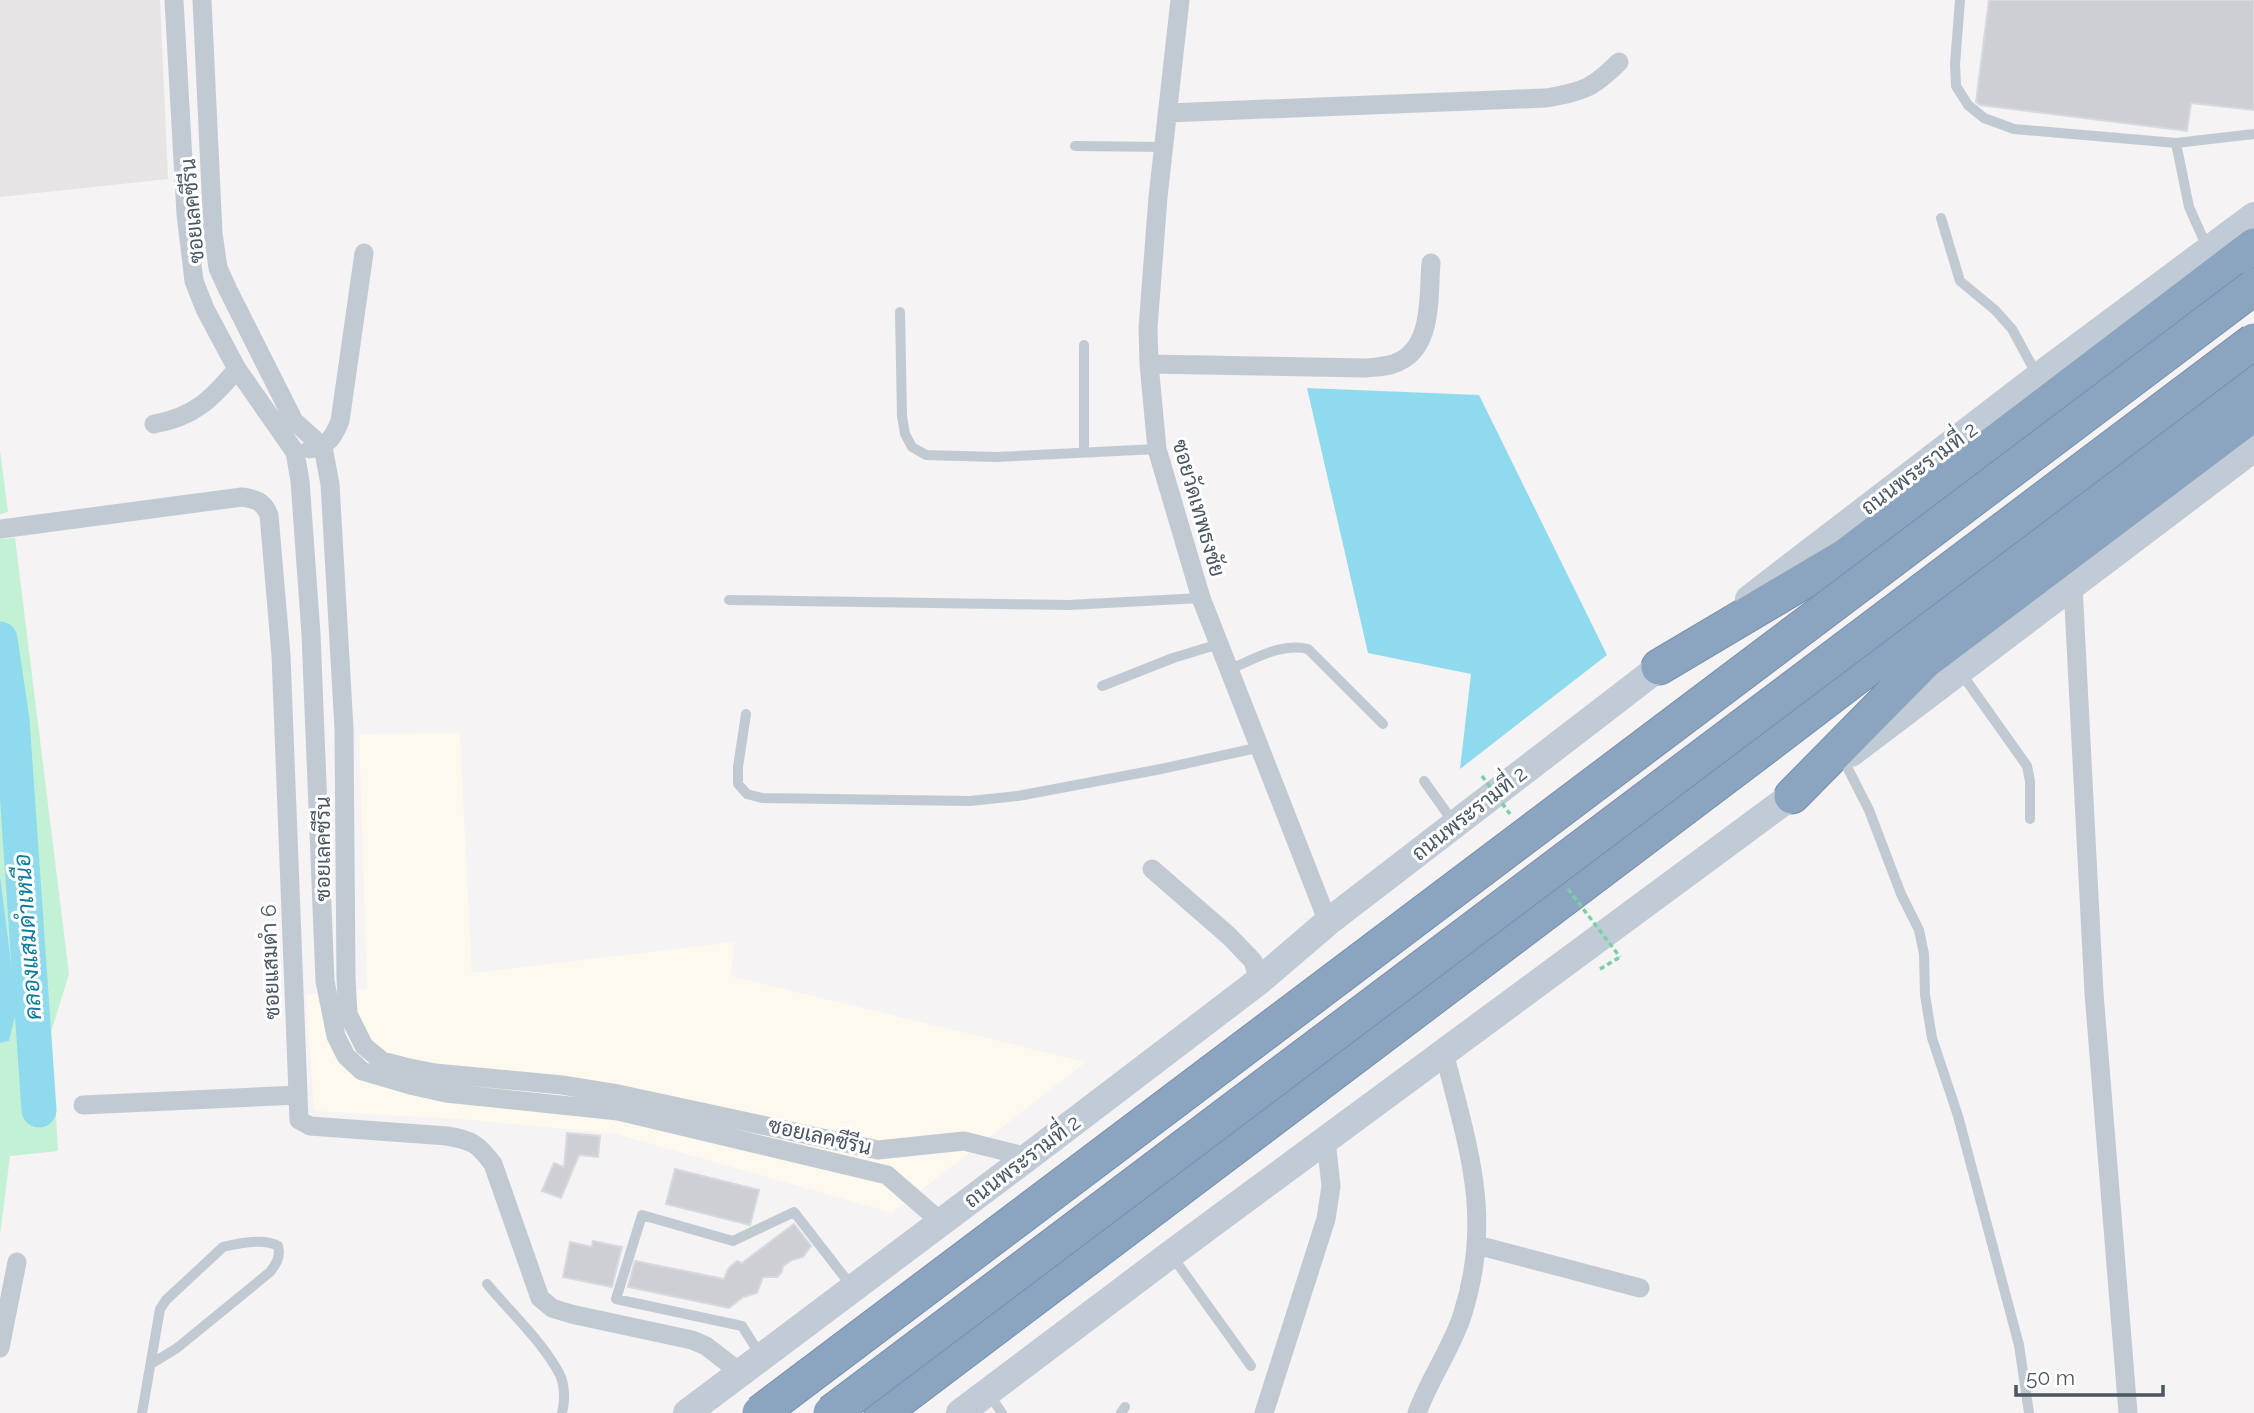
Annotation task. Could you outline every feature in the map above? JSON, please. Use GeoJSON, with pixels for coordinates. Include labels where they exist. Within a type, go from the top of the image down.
{"type":"FeatureCollection","features":[{"type":"Feature","properties":{"kind":"highway"},"geometry":{"type":"LineString","coordinates":[[1659,667],[1846,556],[2254,246]]}},
{"type":"Feature","properties":{"kind":"highway"},"geometry":{"type":"LineString","coordinates":[[763,1413],[2254,287]]}},
{"type":"Feature","properties":{"kind":"highway"},"geometry":{"type":"LineString","coordinates":[[763,1413],[2254,296]]}},
{"type":"Feature","properties":{"kind":"highway"},"geometry":{"type":"LineString","coordinates":[[831,1413],[2254,341]]}},
{"type":"Feature","properties":{"kind":"highway"},"geometry":{"type":"LineString","coordinates":[[881,1413],[1762,749],[2254,374]]}},
{"type":"Feature","properties":{"kind":"highway"},"geometry":{"type":"LineString","coordinates":[[1762,749],[1924,661],[2246,431]]}},
{"type":"Feature","properties":{"kind":"highway"},"geometry":{"type":"LineString","coordinates":[[1723,695],[1846,556]]}},
{"type":"Feature","properties":{"kind":"highway"},"geometry":{"type":"LineString","coordinates":[[1792,796],[1924,661]]}},
{"type":"Feature","properties":{"kind":"main road","name":"ถนนพระรามที่ 2"},"geometry":{"type":"LineString","coordinates":[[687,1413],[1259,981],[1328,922],[1454,824],[2038,377],[2254,216]]}},
{"type":"Feature","properties":{"kind":"main road"},"geometry":{"type":"LineString","coordinates":[[960,1413],[994,1403],[1171,1254],[1843,759],[2073,586],[2246,431]]}},
{"type":"Feature","properties":{"kind":"street","name":"ซอยเลคซีรีน"},"geometry":{"type":"LineString","coordinates":[[174,0],[187,239],[194,281],[205,309],[237,369],[295,452],[302,500],[310,634],[324,981],[336,1036],[346,1056],[362,1071],[446,1093],[618,1102],[878,1150],[964,1141],[1028,1157]]}},
{"type":"Feature","properties":{"kind":"street","name":"ซอยเลคซีรีน"},"geometry":{"type":"LineString","coordinates":[[202,0],[213,233],[218,268],[294,421],[323,447],[330,484],[344,729],[348,1014],[364,1046],[382,1061],[435,1073],[562,1085],[887,1175],[941,1222]]}},
{"type":"Feature","properties":{"kind":"street","name":"ซอยวัดเทพธงชัย"},"geometry":{"type":"LineString","coordinates":[[1180,0],[1152,265],[1148,328],[1157,449],[1201,598],[1328,922]]}},
{"type":"Feature","properties":{"kind":"street"},"geometry":{"type":"LineString","coordinates":[[1167,113],[1546,98],[1575,93],[1598,83],[1619,62]]}},
{"type":"Feature","properties":{"kind":"street"},"geometry":{"type":"LineString","coordinates":[[179,80],[206,77]]}},
{"type":"Feature","properties":{"kind":"street"},"geometry":{"type":"LineString","coordinates":[[295,452],[323,447],[335,433],[340,421],[364,253]]}},
{"type":"Feature","properties":{"kind":"street"},"geometry":{"type":"LineString","coordinates":[[1149,364],[1366,368],[1393,364],[1408,357],[1419,345],[1425,329],[1431,263]]}},
{"type":"Feature","properties":{"kind":"street"},"geometry":{"type":"LineString","coordinates":[[154,424],[188,415],[215,395],[237,369]]}},
{"type":"Feature","properties":{"kind":"street","name":"ซอยแสมดำ 6"},"geometry":{"type":"LineString","coordinates":[[0,529],[242,497],[264,504],[268,515],[281,655],[299,1120],[310,1126],[447,1136],[468,1140],[481,1148],[493,1164],[540,1298],[552,1308],[692,1340],[751,1365]]}},
{"type":"Feature","properties":{"kind":"street"},"geometry":{"type":"LineString","coordinates":[[2073,586],[2094,993],[2128,1413]]}},
{"type":"Feature","properties":{"kind":"street"},"geometry":{"type":"LineString","coordinates":[[1152,869],[1253,961],[1259,981]]}},
{"type":"Feature","properties":{"kind":"street"},"geometry":{"type":"LineString","coordinates":[[324,981],[346,978]]}},
{"type":"Feature","properties":{"kind":"street"},"geometry":{"type":"LineString","coordinates":[[1417,1413],[1462,1317],[1477,1245],[1478,1211],[1473,1165],[1444,1052]]}},
{"type":"Feature","properties":{"kind":"street"},"geometry":{"type":"LineString","coordinates":[[83,1105],[298,1095]]}},
{"type":"Feature","properties":{"kind":"street"},"geometry":{"type":"LineString","coordinates":[[1264,1413],[1326,1219],[1331,1186],[1326,1140]]}},
{"type":"Feature","properties":{"kind":"street"},"geometry":{"type":"LineString","coordinates":[[1477,1245],[1640,1288]]}},
{"type":"Feature","properties":{"kind":"street"},"geometry":{"type":"LineString","coordinates":[[0,1348],[17,1262]]}},
{"type":"Feature","properties":{"kind":"lane"},"geometry":{"type":"LineString","coordinates":[[1960,0],[1956,86],[1968,105],[1984,118],[2014,129],[2176,142],[2254,134]]}},
{"type":"Feature","properties":{"kind":"lane"},"geometry":{"type":"LineString","coordinates":[[2176,142],[2189,207],[2208,250]]}},
{"type":"Feature","properties":{"kind":"lane"},"geometry":{"type":"LineString","coordinates":[[1075,146],[1164,147]]}},
{"type":"Feature","properties":{"kind":"lane"},"geometry":{"type":"LineString","coordinates":[[1941,218],[1960,281],[1995,310],[2012,329],[2038,377]]}},
{"type":"Feature","properties":{"kind":"lane"},"geometry":{"type":"LineString","coordinates":[[900,312],[902,416],[905,433],[912,447],[926,454],[947,457],[1157,449]]}},
{"type":"Feature","properties":{"kind":"lane"},"geometry":{"type":"LineString","coordinates":[[1084,345],[1084,453]]}},
{"type":"Feature","properties":{"kind":"lane"},"geometry":{"type":"LineString","coordinates":[[729,600],[1069,606],[1201,598]]}},
{"type":"Feature","properties":{"kind":"lane"},"geometry":{"type":"LineString","coordinates":[[1102,686],[1173,658],[1219,644]]}},
{"type":"Feature","properties":{"kind":"lane"},"geometry":{"type":"LineString","coordinates":[[1230,669],[1285,647],[1298,646],[1308,649],[1383,724]]}},
{"type":"Feature","properties":{"kind":"lane"},"geometry":{"type":"LineString","coordinates":[[1960,672],[2026,766],[2030,781],[2030,820]]}},
{"type":"Feature","properties":{"kind":"lane"},"geometry":{"type":"LineString","coordinates":[[746,714],[738,784],[747,794],[773,799],[970,801],[1018,796],[1148,772],[1261,747]]}},
{"type":"Feature","properties":{"kind":"lane"},"geometry":{"type":"LineString","coordinates":[[1843,759],[1869,810],[1901,894],[1919,930],[1924,954],[1925,995],[1933,1038],[1958,1115],[2019,1345],[2029,1413]]}},
{"type":"Feature","properties":{"kind":"lane"},"geometry":{"type":"LineString","coordinates":[[1424,781],[1454,824]]}},
{"type":"Feature","properties":{"kind":"lane"},"geometry":{"type":"LineString","coordinates":[[751,1365],[742,1326],[616,1299],[642,1215],[733,1241],[794,1212],[853,1288]]}},
{"type":"Feature","properties":{"kind":"lane"},"geometry":{"type":"LineString","coordinates":[[142,1413],[160,1309],[166,1300],[223,1247],[272,1242],[278,1246],[280,1253],[270,1272],[177,1348],[151,1364]]}},
{"type":"Feature","properties":{"kind":"lane"},"geometry":{"type":"LineString","coordinates":[[1171,1254],[1251,1366]]}},
{"type":"Feature","properties":{"kind":"lane"},"geometry":{"type":"LineString","coordinates":[[487,1284],[537,1343],[561,1377],[564,1404],[562,1413]]}},
{"type":"Feature","properties":{"kind":"path"},"geometry":{"type":"LineString","coordinates":[[1595,972],[1620,957]]}},
{"type":"Feature","properties":{"kind":"shaded area"},"geometry":{"type":"Polygon","coordinates":[[[0,0],[160,0],[168,179],[0,197],[0,0]]]}},
{"type":"Feature","properties":{"kind":"shaded area"},"geometry":{"type":"Polygon","coordinates":[[[460,733],[472,973],[734,942],[731,976],[1086,1062],[892,1213],[616,1134],[472,1120],[314,1111],[306,995],[367,989],[359,734],[460,733]]]}},
{"type":"Feature","properties":{"kind":"green space"},"geometry":{"type":"Polygon","coordinates":[[[0,450],[8,512],[0,514],[0,450]]]}},
{"type":"Feature","properties":{"kind":"green space"},"geometry":{"type":"Polygon","coordinates":[[[15,538],[69,974],[51,1032],[58,1151],[10,1156],[0,1235],[0,1043],[9,1041],[17,1009],[0,875],[0,539],[15,538]]]}},
{"type":"Feature","properties":{"kind":"water"},"geometry":{"type":"Polygon","coordinates":[[[1307,388],[1479,395],[1607,655],[1460,769],[1471,674],[1368,653],[1307,388]]]}},
{"type":"Feature","properties":{"kind":"water"},"geometry":{"type":"Polygon","coordinates":[[[0,875],[17,1009],[9,1041],[0,1043],[0,875]]]}},
{"type":"Feature","properties":{"kind":"building"},"geometry":{"type":"Polygon","coordinates":[[[1989,0],[2254,0],[2254,110],[2191,103],[2187,131],[1980,105],[1976,102],[1989,0]]]}},
{"type":"Feature","properties":{"kind":"building"},"geometry":{"type":"Polygon","coordinates":[[[567,1133],[600,1136],[598,1157],[579,1155],[561,1198],[542,1191],[554,1163],[564,1167],[567,1133]]]}},
{"type":"Feature","properties":{"kind":"building"},"geometry":{"type":"Polygon","coordinates":[[[675,1169],[759,1190],[750,1225],[666,1204],[675,1169]]]}},
{"type":"Feature","properties":{"kind":"building"},"geometry":{"type":"Polygon","coordinates":[[[794,1224],[811,1246],[803,1257],[783,1266],[777,1277],[763,1277],[757,1293],[743,1297],[729,1308],[628,1287],[635,1261],[724,1279],[728,1269],[737,1261],[742,1263],[794,1224]]]}},
{"type":"Feature","properties":{"kind":"building"},"geometry":{"type":"Polygon","coordinates":[[[593,1241],[622,1247],[612,1287],[563,1277],[570,1242],[592,1247],[593,1241]]]}},
{"type":"Feature","properties":{"kind":"waterway","name":"คลองแสมดำเหนือ"},"geometry":{"type":"LineString","coordinates":[[0,639],[12,720],[39,1110]]}}]}
